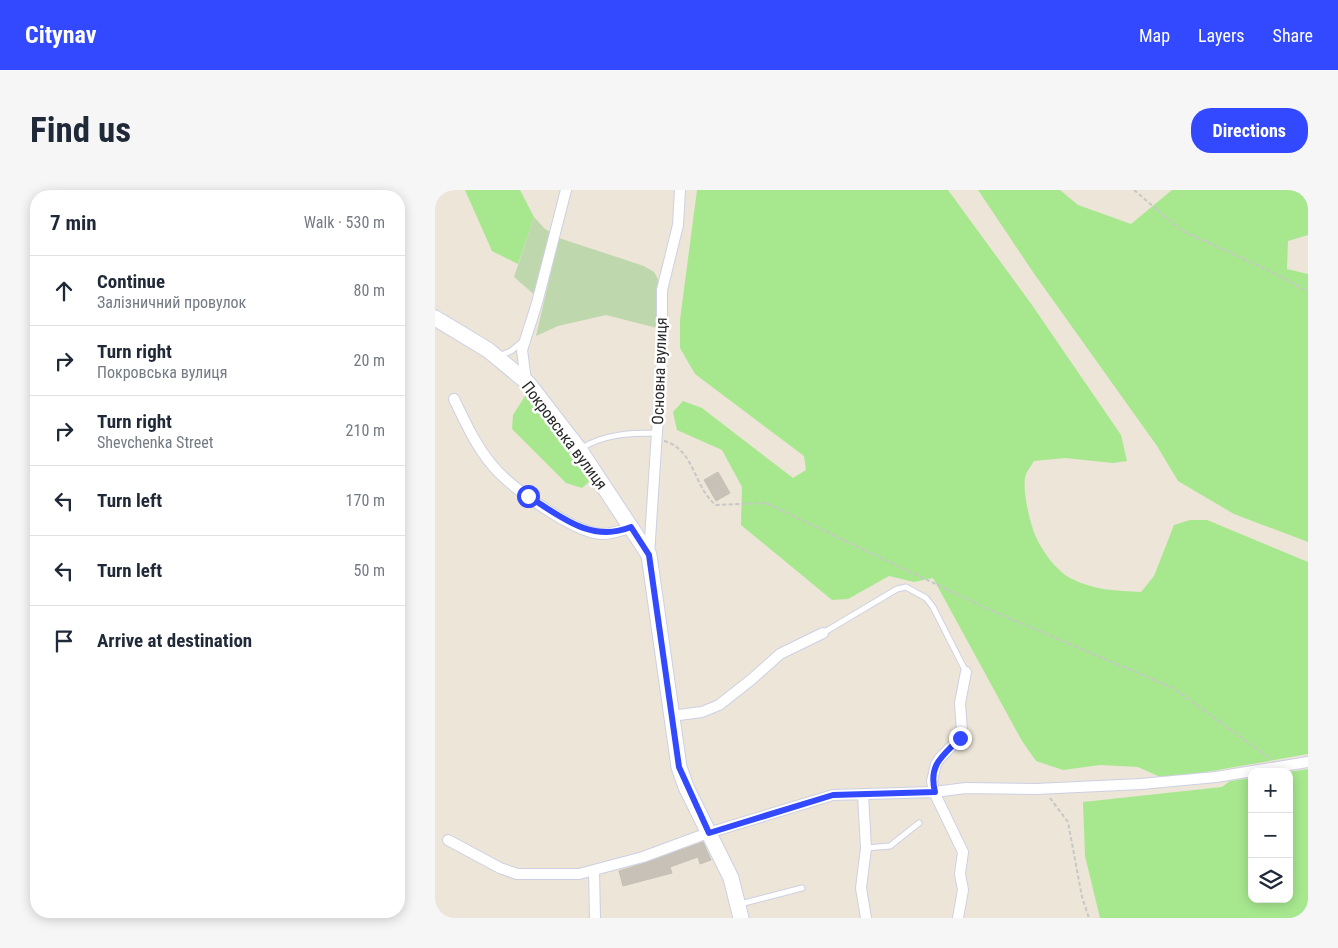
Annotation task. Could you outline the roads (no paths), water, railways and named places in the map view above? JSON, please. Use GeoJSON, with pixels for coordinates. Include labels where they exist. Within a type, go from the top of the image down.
{"type":"FeatureCollection","features":[{"type":"Feature","properties":{"kind":"street"},"geometry":{"type":"LineString","coordinates":[[526,381],[522,350],[524,340],[537,303],[566,190]]}},
{"type":"Feature","properties":{"kind":"street","name":"Основна вулиця"},"geometry":{"type":"LineString","coordinates":[[649,555],[662,355],[662,290],[679,225],[680,190]]}},
{"type":"Feature","properties":{"kind":"street","name":"Покровська вулиця"},"geometry":{"type":"LineString","coordinates":[[435,318],[497,357],[526,381],[579,449],[649,555]]}},
{"type":"Feature","properties":{"kind":"street"},"geometry":{"type":"LineString","coordinates":[[454,399],[481,451],[494,467],[528,496],[558,516],[589,531],[610,533],[631,527]]}},
{"type":"Feature","properties":{"kind":"street"},"geometry":{"type":"LineString","coordinates":[[649,555],[679,767],[731,878],[739,911]]}},
{"type":"Feature","properties":{"kind":"street"},"geometry":{"type":"LineString","coordinates":[[671,716],[702,712],[719,705],[780,654],[823,633]]}},
{"type":"Feature","properties":{"kind":"street"},"geometry":{"type":"LineString","coordinates":[[958,918],[963,890],[960,874],[963,852],[935,792],[932,781],[936,764],[947,748],[960,738],[962,731],[960,703],[966,672]]}},
{"type":"Feature","properties":{"kind":"street"},"geometry":{"type":"LineString","coordinates":[[448,840],[500,868],[517,874],[548,876],[594,871],[643,857],[709,833],[833,795],[935,792],[966,788],[1043,788],[1141,784],[1216,777],[1308,762]]}},
{"type":"Feature","properties":{"kind":"street"},"geometry":{"type":"LineString","coordinates":[[863,795],[866,848],[861,888],[866,918]]}},
{"type":"Feature","properties":{"kind":"street"},"geometry":{"type":"LineString","coordinates":[[594,871],[595,918]]}},
{"type":"Feature","properties":{"kind":"lane"},"geometry":{"type":"LineString","coordinates":[[497,357],[511,351],[524,340]]}},
{"type":"Feature","properties":{"kind":"lane"},"geometry":{"type":"LineString","coordinates":[[579,449],[594,440],[626,433],[657,436]]}},
{"type":"Feature","properties":{"kind":"lane"},"geometry":{"type":"LineString","coordinates":[[823,633],[897,589],[907,587],[926,598],[933,607],[966,672]]}},
{"type":"Feature","properties":{"kind":"lane"},"geometry":{"type":"LineString","coordinates":[[866,848],[890,846],[919,823]]}},
{"type":"Feature","properties":{"kind":"lane"},"geometry":{"type":"LineString","coordinates":[[739,911],[802,888]]}}]}
